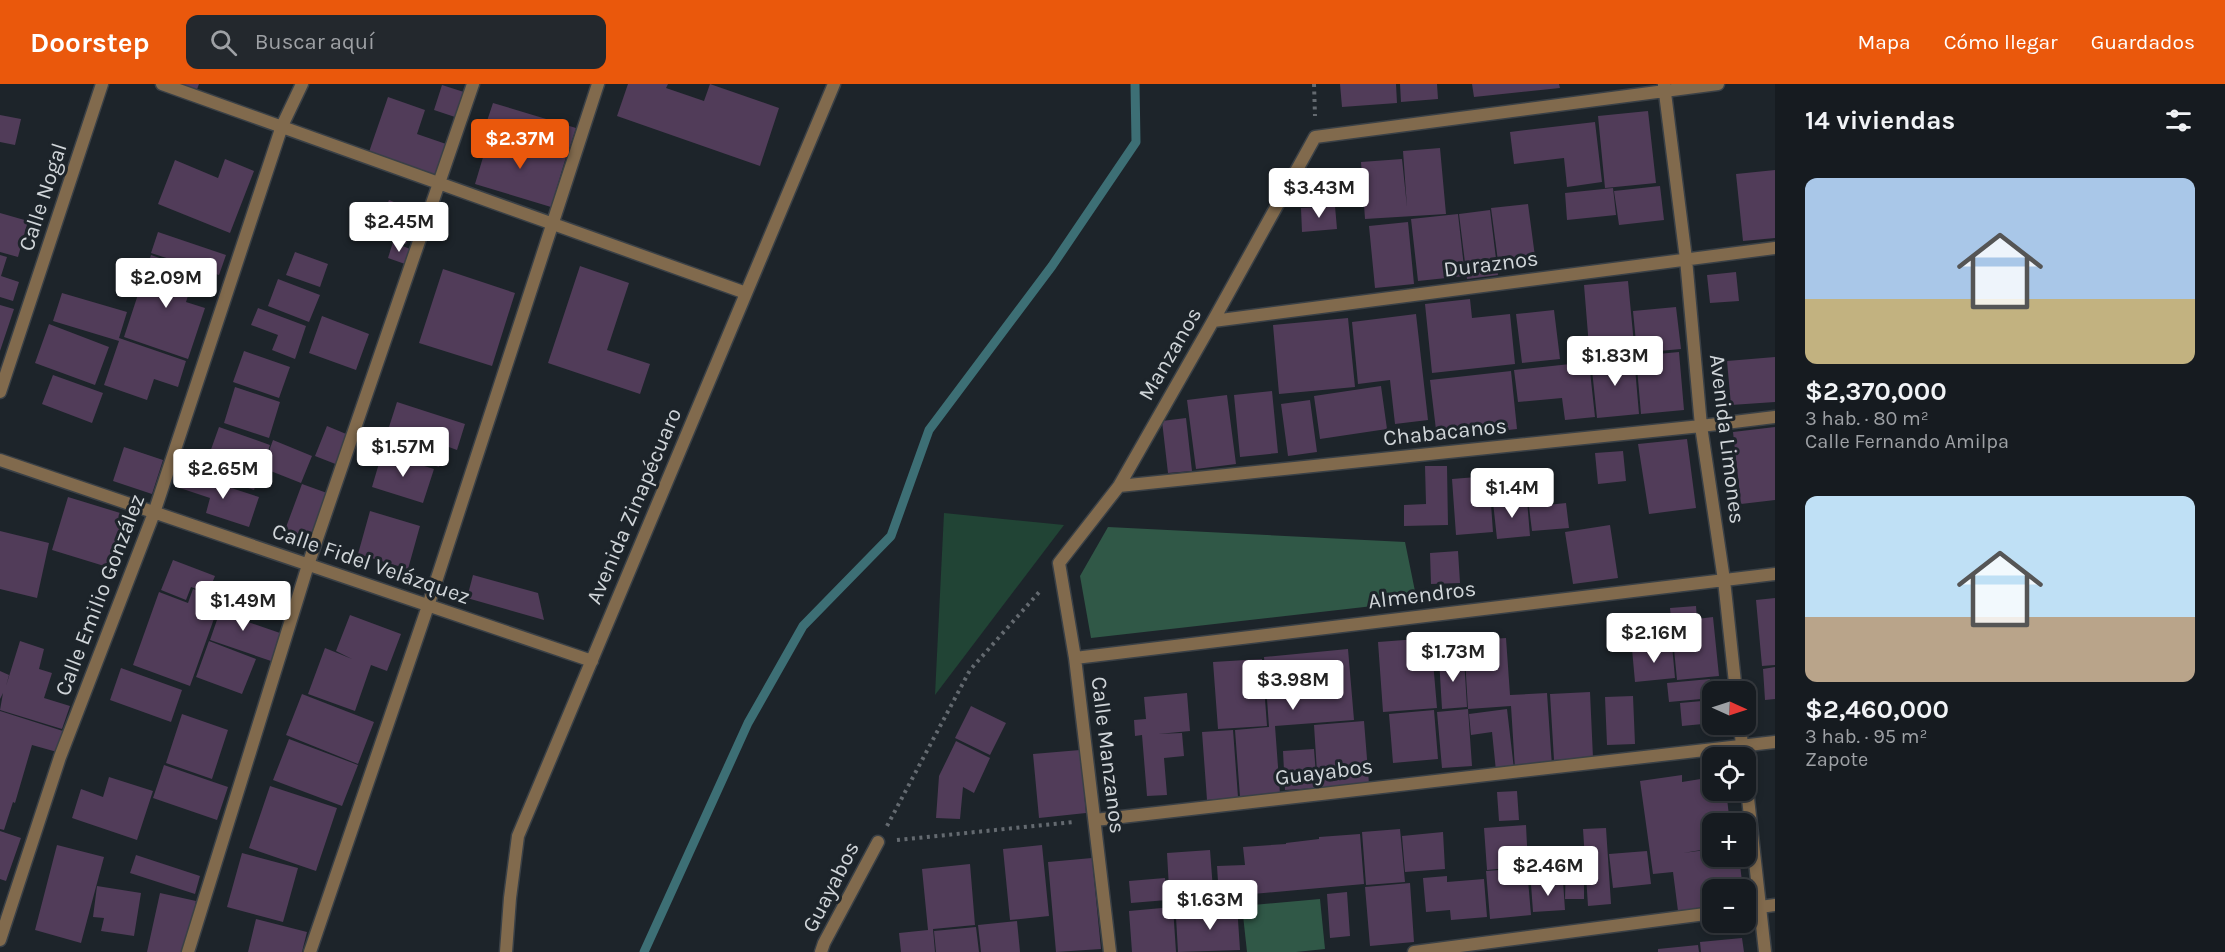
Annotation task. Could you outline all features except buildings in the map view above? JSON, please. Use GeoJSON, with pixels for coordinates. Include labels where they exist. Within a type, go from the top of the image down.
{"type":"FeatureCollection","features":[{"type":"Feature","properties":{"kind":"street","name":"Calle Nogal"},"geometry":{"type":"LineString","coordinates":[[0,392],[102,84]]}},
{"type":"Feature","properties":{"kind":"street"},"geometry":{"type":"LineString","coordinates":[[162,84],[746,293]]}},
{"type":"Feature","properties":{"kind":"street","name":"Calle Emilio González"},"geometry":{"type":"LineString","coordinates":[[0,940],[60,758],[154,513],[282,126],[302,84]]}},
{"type":"Feature","properties":{"kind":"street"},"geometry":{"type":"LineString","coordinates":[[188,952],[308,565],[473,84]]}},
{"type":"Feature","properties":{"kind":"street"},"geometry":{"type":"LineString","coordinates":[[310,952],[428,606],[598,84]]}},
{"type":"Feature","properties":{"kind":"street","name":"Avenida Zinapécuaro"},"geometry":{"type":"LineString","coordinates":[[507,952],[510,898],[518,836],[834,84]]}},
{"type":"Feature","properties":{"kind":"street"},"geometry":{"type":"LineString","coordinates":[[1315,137],[1664,88],[1718,84]]}},
{"type":"Feature","properties":{"kind":"street","name":"Avenida Limones"},"geometry":{"type":"LineString","coordinates":[[1664,88],[1686,259],[1701,426],[1724,580],[1735,681]]}},
{"type":"Feature","properties":{"kind":"street","name":"Manzanos"},"geometry":{"type":"LineString","coordinates":[[1059,563],[1119,486],[1315,137]]}},
{"type":"Feature","properties":{"kind":"street","name":"Duraznos"},"geometry":{"type":"LineString","coordinates":[[1213,321],[1775,248]]}},
{"type":"Feature","properties":{"kind":"street","name":"Chabacanos"},"geometry":{"type":"LineString","coordinates":[[1119,486],[1775,417]]}},
{"type":"Feature","properties":{"kind":"street","name":"Calle Fidel Velázquez"},"geometry":{"type":"LineString","coordinates":[[0,460],[592,661]]}},
{"type":"Feature","properties":{"kind":"street","name":"Calle Manzanos"},"geometry":{"type":"LineString","coordinates":[[1059,563],[1075,658],[1110,952]]}},
{"type":"Feature","properties":{"kind":"street","name":"Almendros"},"geometry":{"type":"LineString","coordinates":[[1075,658],[1775,574]]}},
{"type":"Feature","properties":{"kind":"street","name":"Guayabos"},"geometry":{"type":"LineString","coordinates":[[1756,748],[1775,742]]}},
{"type":"Feature","properties":{"kind":"street","name":"Guayabos"},"geometry":{"type":"LineString","coordinates":[[1095,820],[1702,756]]}},
{"type":"Feature","properties":{"kind":"street"},"geometry":{"type":"LineString","coordinates":[[1748,801],[1765,952]]}},
{"type":"Feature","properties":{"kind":"street","name":"Guayabos"},"geometry":{"type":"LineString","coordinates":[[821,952],[878,842]]}},
{"type":"Feature","properties":{"kind":"street"},"geometry":{"type":"LineString","coordinates":[[1756,908],[1775,905]]}},
{"type":"Feature","properties":{"kind":"street"},"geometry":{"type":"LineString","coordinates":[[1414,952],[1702,914]]}},
{"type":"Feature","properties":{"kind":"path"},"geometry":{"type":"LineString","coordinates":[[1314,84],[1315,137]]}},
{"type":"Feature","properties":{"kind":"path","name":"Guayabos"},"geometry":{"type":"LineString","coordinates":[[878,842],[970,670],[1038,595],[1059,563]]}},
{"type":"Feature","properties":{"kind":"path","name":"Guayabos"},"geometry":{"type":"LineString","coordinates":[[878,842],[1095,820]]}},
{"type":"Feature","properties":{"kind":"green space"},"geometry":{"type":"Polygon","coordinates":[[[944,513],[1064,525],[935,695],[944,513]]]}},
{"type":"Feature","properties":{"kind":"green space"},"geometry":{"type":"Polygon","coordinates":[[[1108,527],[1405,542],[1417,601],[1091,638],[1080,576],[1108,527]]]}},
{"type":"Feature","properties":{"kind":"green space"},"geometry":{"type":"Polygon","coordinates":[[[1320,899],[1325,949],[1296,952],[1247,952],[1242,906],[1320,899]]]}},
{"type":"Feature","properties":{"kind":"waterway"},"geometry":{"type":"LineString","coordinates":[[644,952],[748,723],[803,626],[891,536],[929,430],[1052,266],[1136,142],[1135,84]]}}]}
